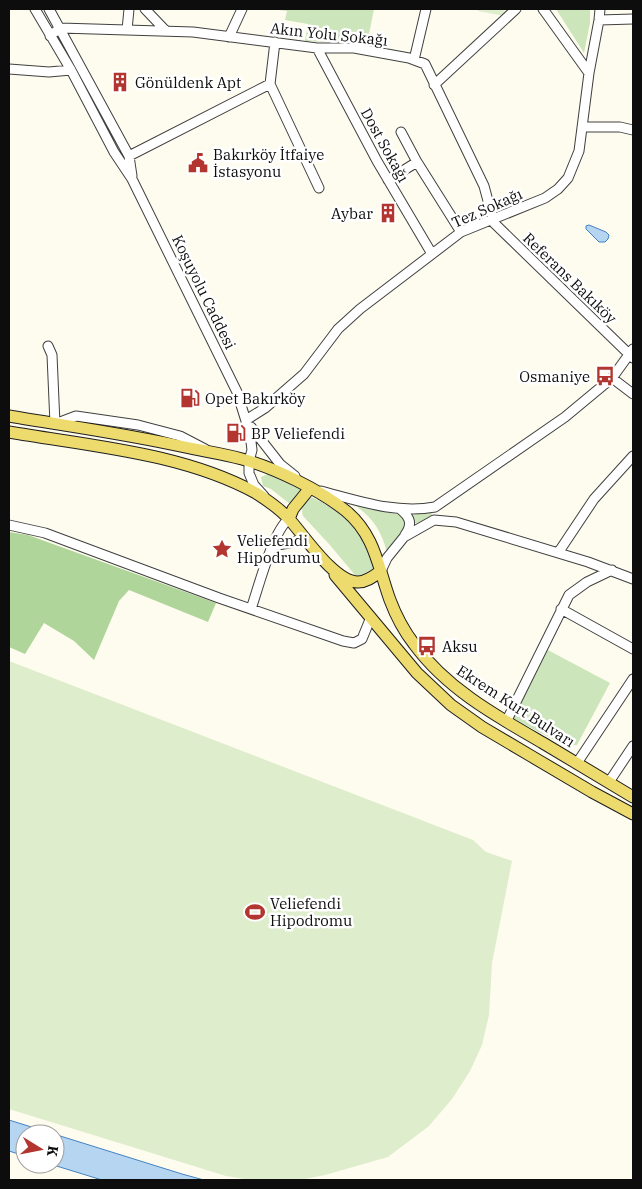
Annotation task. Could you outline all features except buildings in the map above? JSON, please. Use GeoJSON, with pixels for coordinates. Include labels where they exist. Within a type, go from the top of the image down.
{"type":"FeatureCollection","features":[{"type":"Feature","properties":{"kind":"main road","name":"Ekrem Kurt Bulvarı"},"geometry":{"type":"LineString","coordinates":[[9,416],[140,438],[249,461],[326,497],[345,510],[360,524],[370,540],[400,622],[414,644],[436,671],[460,692],[506,722],[633,797]]}},
{"type":"Feature","properties":{"kind":"main road"},"geometry":{"type":"LineString","coordinates":[[9,432],[126,451],[174,462],[224,478],[257,494],[289,519],[417,673],[451,705],[482,727],[633,814]]}},
{"type":"Feature","properties":{"kind":"main road"},"geometry":{"type":"LineString","coordinates":[[289,519],[299,501],[310,488]]}},
{"type":"Feature","properties":{"kind":"main road"},"geometry":{"type":"LineString","coordinates":[[328,566],[349,580],[357,582],[364,581],[381,571]]}},
{"type":"Feature","properties":{"kind":"street","name":"Koşuyolu Caddesi"},"geometry":{"type":"LineString","coordinates":[[35,9],[71,70],[114,152],[132,179],[237,392],[246,420]]}},
{"type":"Feature","properties":{"kind":"street","name":"Koşuyolu Caddesi"},"geometry":{"type":"LineString","coordinates":[[49,9],[129,156],[132,179]]}},
{"type":"Feature","properties":{"kind":"street"},"geometry":{"type":"LineString","coordinates":[[127,30],[129,9]]}},
{"type":"Feature","properties":{"kind":"street"},"geometry":{"type":"LineString","coordinates":[[145,9],[166,31]]}},
{"type":"Feature","properties":{"kind":"street"},"geometry":{"type":"LineString","coordinates":[[229,37],[242,9]]}},
{"type":"Feature","properties":{"kind":"street"},"geometry":{"type":"LineString","coordinates":[[426,9],[414,60],[425,64],[484,186],[493,218]]}},
{"type":"Feature","properties":{"kind":"street"},"geometry":{"type":"LineString","coordinates":[[434,85],[516,9]]}},
{"type":"Feature","properties":{"kind":"street"},"geometry":{"type":"LineString","coordinates":[[543,9],[589,73]]}},
{"type":"Feature","properties":{"kind":"street","name":"Tez Sokağı"},"geometry":{"type":"LineString","coordinates":[[246,420],[265,408],[304,374],[338,329],[360,309],[461,232],[545,198],[558,190],[568,178],[580,151],[589,73],[600,9]]}},
{"type":"Feature","properties":{"kind":"street"},"geometry":{"type":"LineString","coordinates":[[599,20],[633,19]]}},
{"type":"Feature","properties":{"kind":"street"},"geometry":{"type":"LineString","coordinates":[[50,36],[60,28]]}},
{"type":"Feature","properties":{"kind":"street","name":"Akın Yolu Sokağı"},"geometry":{"type":"LineString","coordinates":[[60,28],[166,31],[317,48],[354,48],[414,60]]}},
{"type":"Feature","properties":{"kind":"street"},"geometry":{"type":"LineString","coordinates":[[275,42],[270,84],[319,188]]}},
{"type":"Feature","properties":{"kind":"street","name":"Dost Sokağı"},"geometry":{"type":"LineString","coordinates":[[317,48],[388,180],[432,254]]}},
{"type":"Feature","properties":{"kind":"street"},"geometry":{"type":"LineString","coordinates":[[9,70],[49,72],[71,70]]}},
{"type":"Feature","properties":{"kind":"street"},"geometry":{"type":"LineString","coordinates":[[129,156],[270,84]]}},
{"type":"Feature","properties":{"kind":"street"},"geometry":{"type":"LineString","coordinates":[[582,127],[620,127],[633,130]]}},
{"type":"Feature","properties":{"kind":"street"},"geometry":{"type":"LineString","coordinates":[[401,132],[417,162],[461,232]]}},
{"type":"Feature","properties":{"kind":"street"},"geometry":{"type":"LineString","coordinates":[[388,180],[417,162]]}},
{"type":"Feature","properties":{"kind":"street","name":"Referans Bakıköy"},"geometry":{"type":"LineString","coordinates":[[493,218],[494,223],[632,354]]}},
{"type":"Feature","properties":{"kind":"street"},"geometry":{"type":"LineString","coordinates":[[48,346],[52,355],[55,424]]}},
{"type":"Feature","properties":{"kind":"street"},"geometry":{"type":"LineString","coordinates":[[246,420],[265,448],[280,464],[310,488],[383,507],[418,510],[435,507],[565,417],[612,378],[632,354]]}},
{"type":"Feature","properties":{"kind":"street"},"geometry":{"type":"LineString","coordinates":[[612,378],[633,394]]}},
{"type":"Feature","properties":{"kind":"street"},"geometry":{"type":"LineString","coordinates":[[246,420],[252,450],[249,461],[249,473],[254,485],[269,503]]}},
{"type":"Feature","properties":{"kind":"street"},"geometry":{"type":"LineString","coordinates":[[558,554],[594,499],[633,456]]}},
{"type":"Feature","properties":{"kind":"street"},"geometry":{"type":"LineString","coordinates":[[434,520],[435,507]]}},
{"type":"Feature","properties":{"kind":"street"},"geometry":{"type":"LineString","coordinates":[[381,571],[387,558],[409,530],[410,521],[408,516],[400,509]]}},
{"type":"Feature","properties":{"kind":"street"},"geometry":{"type":"LineString","coordinates":[[251,609],[272,546],[283,523],[289,519]]}},
{"type":"Feature","properties":{"kind":"street"},"geometry":{"type":"LineString","coordinates":[[404,537],[434,520],[456,522],[612,570],[633,579]]}},
{"type":"Feature","properties":{"kind":"street"},"geometry":{"type":"LineString","coordinates":[[9,525],[45,533],[325,635],[354,642],[362,638],[371,617]]}},
{"type":"Feature","properties":{"kind":"street"},"geometry":{"type":"LineString","coordinates":[[272,546],[306,540]]}},
{"type":"Feature","properties":{"kind":"street"},"geometry":{"type":"LineString","coordinates":[[506,722],[568,595],[587,582],[612,570]]}},
{"type":"Feature","properties":{"kind":"street"},"geometry":{"type":"LineString","coordinates":[[561,609],[633,649]]}},
{"type":"Feature","properties":{"kind":"street"},"geometry":{"type":"LineString","coordinates":[[577,764],[633,679]]}},
{"type":"Feature","properties":{"kind":"street"},"geometry":{"type":"LineString","coordinates":[[609,782],[633,746]]}},
{"type":"Feature","properties":{"kind":"green space"},"geometry":{"type":"Polygon","coordinates":[[[272,9],[374,9],[367,44],[305,41],[308,24],[285,20],[287,11],[272,9]]]}},
{"type":"Feature","properties":{"kind":"green space"},"geometry":{"type":"Polygon","coordinates":[[[479,9],[505,9],[504,16],[478,11],[479,9]]]}},
{"type":"Feature","properties":{"kind":"green space"},"geometry":{"type":"Polygon","coordinates":[[[556,9],[590,9],[590,23],[584,53],[556,9]]]}},
{"type":"Feature","properties":{"kind":"green space"},"geometry":{"type":"Polygon","coordinates":[[[268,474],[303,489],[290,504],[271,489],[263,486],[261,477],[268,474]]]}},
{"type":"Feature","properties":{"kind":"green space"},"geometry":{"type":"Polygon","coordinates":[[[310,497],[331,508],[359,532],[370,551],[374,567],[372,572],[358,578],[303,516],[303,508],[310,497]]]}},
{"type":"Feature","properties":{"kind":"green space"},"geometry":{"type":"Polygon","coordinates":[[[347,499],[369,508],[404,516],[407,526],[387,552],[381,534],[373,521],[347,499]]]}},
{"type":"Feature","properties":{"kind":"green space"},"geometry":{"type":"Polygon","coordinates":[[[431,510],[432,515],[430,519],[413,524],[410,516],[431,510]]]}},
{"type":"Feature","properties":{"kind":"green space"},"geometry":{"type":"Polygon","coordinates":[[[9,532],[28,535],[216,603],[208,622],[129,590],[119,601],[94,660],[74,641],[44,623],[25,654],[9,647],[9,532]]]}},
{"type":"Feature","properties":{"kind":"green space"},"geometry":{"type":"Polygon","coordinates":[[[546,649],[610,683],[577,745],[566,746],[510,717],[546,649]]]}},
{"type":"Feature","properties":{"kind":"green space","name":"Veliefendi Hipodromu"},"geometry":{"type":"Polygon","coordinates":[[[9,661],[473,840],[486,852],[512,861],[492,963],[489,1015],[482,1045],[470,1071],[452,1099],[429,1126],[388,1157],[300,1180],[251,1180],[226,1176],[65,1126],[65,1124],[58,1124],[9,1109],[9,661]]]}},
{"type":"Feature","properties":{"kind":"water"},"geometry":{"type":"Polygon","coordinates":[[[589,225],[606,232],[609,235],[608,239],[605,242],[599,242],[586,229],[586,226],[589,225]]]}},
{"type":"Feature","properties":{"kind":"water"},"geometry":{"type":"Polygon","coordinates":[[[9,1120],[22,1124],[15,1124],[15,1153],[9,1151],[9,1120]]]}},
{"type":"Feature","properties":{"kind":"water"},"geometry":{"type":"Polygon","coordinates":[[[65,1137],[204,1180],[102,1180],[65,1169],[65,1137]]]}},
{"type":"Feature","properties":{"kind":"place","name":"Gönüldenk Apt"},"geometry":{"type":"Point","coordinates":[120,82]}},
{"type":"Feature","properties":{"kind":"place","name":"Bakırköy İtfaiye İstasyonu"},"geometry":{"type":"Point","coordinates":[198,163]}},
{"type":"Feature","properties":{"kind":"place","name":"Aybar"},"geometry":{"type":"Point","coordinates":[388,213]}},
{"type":"Feature","properties":{"kind":"place","name":"Osmaniye"},"geometry":{"type":"Point","coordinates":[605,376]}},
{"type":"Feature","properties":{"kind":"place","name":"Opet Bakırköy"},"geometry":{"type":"Point","coordinates":[190,398]}},
{"type":"Feature","properties":{"kind":"place","name":"BP Veliefendi"},"geometry":{"type":"Point","coordinates":[236,433]}},
{"type":"Feature","properties":{"kind":"place","name":"Veliefendi Hipodrumu"},"geometry":{"type":"Point","coordinates":[222,549]}},
{"type":"Feature","properties":{"kind":"place","name":"Aksu"},"geometry":{"type":"Point","coordinates":[427,646]}},
{"type":"Feature","properties":{"kind":"place","name":"Veliefendi Hipodromu"},"geometry":{"type":"Point","coordinates":[255,912]}}]}
